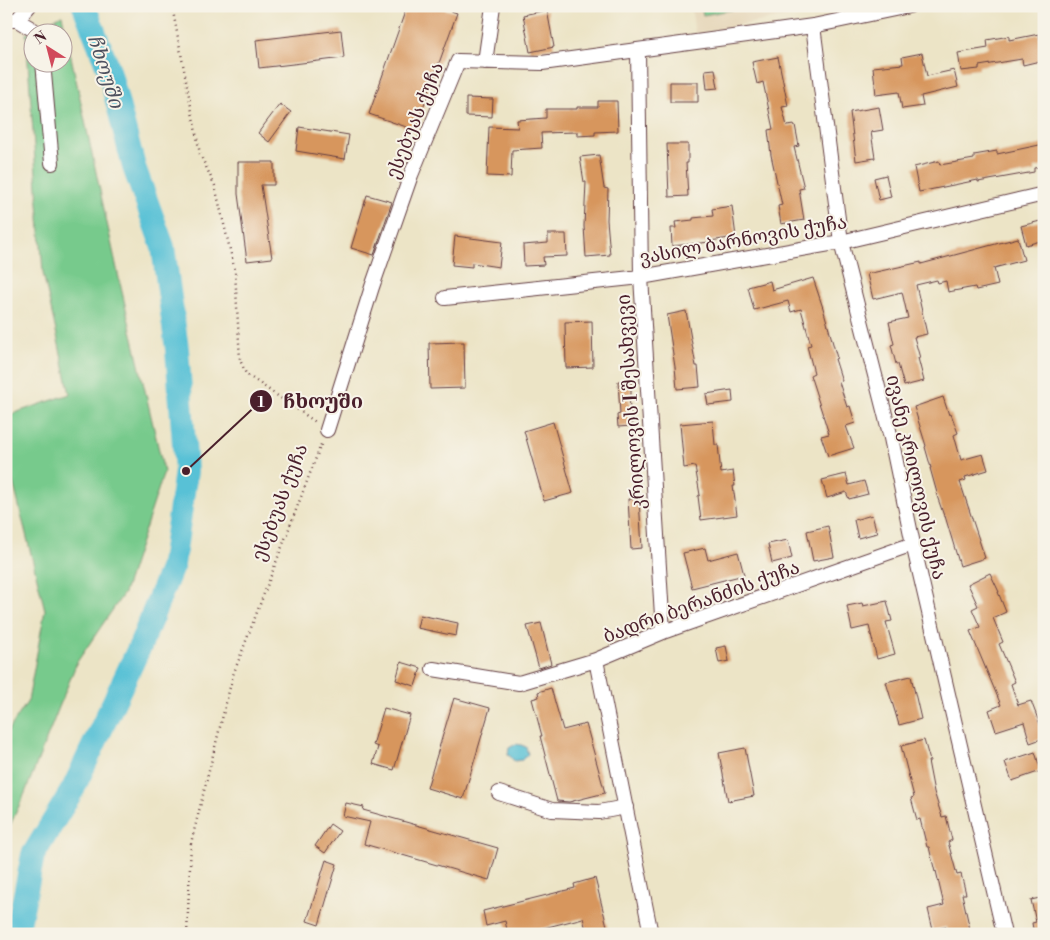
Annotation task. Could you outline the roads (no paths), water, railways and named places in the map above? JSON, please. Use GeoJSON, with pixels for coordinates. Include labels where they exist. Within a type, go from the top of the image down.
{"type":"FeatureCollection","features":[{"type":"Feature","properties":{"kind":"street"},"geometry":{"type":"LineString","coordinates":[[12,20],[29,6]]}},
{"type":"Feature","properties":{"kind":"street"},"geometry":{"type":"LineString","coordinates":[[485,62],[493,6]]}},
{"type":"Feature","properties":{"kind":"street","name":"ესებუას ქუჩა"},"geometry":{"type":"LineString","coordinates":[[327,430],[372,288],[408,184],[458,61],[542,63],[813,26],[909,6]]}},
{"type":"Feature","properties":{"kind":"street","name":"ივანე კრილოვის ქუჩა"},"geometry":{"type":"LineString","coordinates":[[813,26],[841,242],[891,438],[913,544],[1004,934]]}},
{"type":"Feature","properties":{"kind":"street","name":"კრილოვის I შესახვევი"},"geometry":{"type":"LineString","coordinates":[[638,50],[641,277],[663,632]]}},
{"type":"Feature","properties":{"kind":"street"},"geometry":{"type":"LineString","coordinates":[[44,72],[52,163]]}},
{"type":"Feature","properties":{"kind":"street","name":"ვასილ ბარნოვის ქუჩა"},"geometry":{"type":"LineString","coordinates":[[445,298],[641,277],[841,242],[1044,194]]}},
{"type":"Feature","properties":{"kind":"street","name":"ბადრი ბერანძის ქუჩა"},"geometry":{"type":"LineString","coordinates":[[651,934],[596,660],[663,632],[913,544]]}},
{"type":"Feature","properties":{"kind":"street"},"geometry":{"type":"LineString","coordinates":[[433,669],[519,683],[596,660]]}},
{"type":"Feature","properties":{"kind":"street"},"geometry":{"type":"LineString","coordinates":[[499,793],[552,810],[600,812],[626,807]]}},
{"type":"Feature","properties":{"kind":"water"},"geometry":{"type":"Polygon","coordinates":[[[516,744],[526,747],[528,754],[522,760],[514,761],[508,754],[509,748],[516,744]]]}},
{"type":"Feature","properties":{"kind":"waterway","name":"ჩხოუში"},"geometry":{"type":"LineString","coordinates":[[17,934],[33,855],[73,789],[141,644],[173,564],[186,471],[177,349],[163,247],[134,167],[109,70],[84,6]]}},
{"type":"Feature","properties":{"kind":"place","name":"ჩხოუში"},"geometry":{"type":"Point","coordinates":[186,471]}}]}
